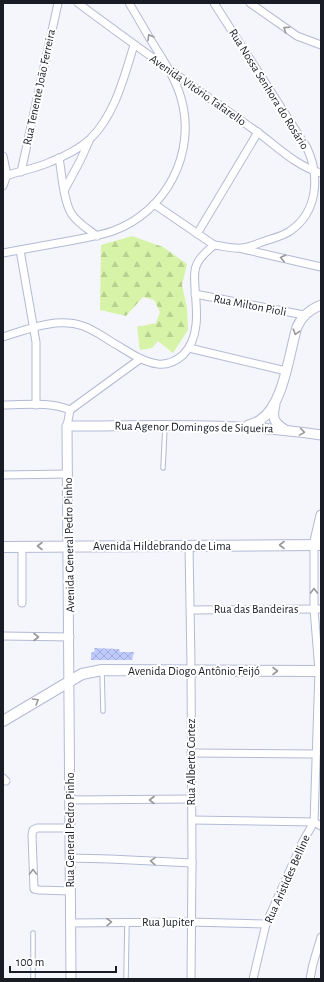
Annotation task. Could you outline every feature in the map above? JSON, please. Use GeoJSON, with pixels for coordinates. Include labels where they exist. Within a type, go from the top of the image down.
{"type":"FeatureCollection","features":[{"type":"Feature","properties":{"kind":"main road","name":"Avenida Hildebrando de Lima"},"geometry":{"type":"LineString","coordinates":[[3,547],[318,545]]}},
{"type":"Feature","properties":{"kind":"main road","name":"Avenida Diogo Antônio Feijó"},"geometry":{"type":"LineString","coordinates":[[3,721],[70,680],[82,674],[102,670],[320,671]]}},
{"type":"Feature","properties":{"kind":"street","name":"Rua Tenente João Ferreira"},"geometry":{"type":"LineString","coordinates":[[21,172],[58,3]]}},
{"type":"Feature","properties":{"kind":"street","name":"Avenida Vitório Tafarello"},"geometry":{"type":"LineString","coordinates":[[78,3],[134,45],[298,162],[318,172]]}},
{"type":"Feature","properties":{"kind":"street"},"geometry":{"type":"LineString","coordinates":[[3,253],[97,236],[114,230],[130,223],[154,204],[172,180],[181,158],[184,141],[184,114],[181,98],[170,70],[129,3]]}},
{"type":"Feature","properties":{"kind":"street","name":"Rua Nossa Senhora do Rosário"},"geometry":{"type":"LineString","coordinates":[[214,3],[307,148],[318,172],[310,209],[303,220],[296,227],[283,235],[242,248],[214,245]]}},
{"type":"Feature","properties":{"kind":"street"},"geometry":{"type":"LineString","coordinates":[[250,3],[297,36],[321,45]]}},
{"type":"Feature","properties":{"kind":"street"},"geometry":{"type":"LineString","coordinates":[[4,175],[21,172],[60,158],[89,140],[97,131],[115,102],[134,45]]}},
{"type":"Feature","properties":{"kind":"street"},"geometry":{"type":"LineString","coordinates":[[197,234],[258,132]]}},
{"type":"Feature","properties":{"kind":"street"},"geometry":{"type":"LineString","coordinates":[[65,189],[89,140]]}},
{"type":"Feature","properties":{"kind":"street"},"geometry":{"type":"LineString","coordinates":[[3,156],[3,186]]}},
{"type":"Feature","properties":{"kind":"street"},"geometry":{"type":"LineString","coordinates":[[60,158],[68,206],[71,213],[79,223],[97,236]]}},
{"type":"Feature","properties":{"kind":"street"},"geometry":{"type":"LineString","coordinates":[[3,337],[56,323],[81,325],[140,359],[157,364],[167,364],[176,361],[189,348],[194,337],[196,322],[196,294],[194,275],[196,264],[214,245],[154,204]]}},
{"type":"Feature","properties":{"kind":"street"},"geometry":{"type":"LineString","coordinates":[[242,248],[321,267]]}},
{"type":"Feature","properties":{"kind":"street"},"geometry":{"type":"LineString","coordinates":[[20,250],[36,342],[36,405]]}},
{"type":"Feature","properties":{"kind":"street","name":"Rua Milton Pioli"},"geometry":{"type":"LineString","coordinates":[[196,294],[304,315]]}},
{"type":"Feature","properties":{"kind":"street"},"geometry":{"type":"LineString","coordinates":[[284,429],[274,420],[275,404],[286,372],[297,327],[304,315],[321,305]]}},
{"type":"Feature","properties":{"kind":"street"},"geometry":{"type":"LineString","coordinates":[[189,348],[286,372]]}},
{"type":"Feature","properties":{"kind":"street"},"geometry":{"type":"LineString","coordinates":[[3,405],[63,407],[70,410],[140,359]]}},
{"type":"Feature","properties":{"kind":"street"},"geometry":{"type":"LineString","coordinates":[[245,427],[259,421],[275,404]]}},
{"type":"Feature","properties":{"kind":"street","name":"Avenida General Pedro Pinho"},"geometry":{"type":"LineString","coordinates":[[70,410],[67,426],[70,680]]}},
{"type":"Feature","properties":{"kind":"street","name":"Rua Agenor Domingos de Siqueira"},"geometry":{"type":"LineString","coordinates":[[67,426],[245,427],[284,429],[321,435]]}},
{"type":"Feature","properties":{"kind":"street"},"geometry":{"type":"LineString","coordinates":[[3,475],[68,474]]}},
{"type":"Feature","properties":{"kind":"street","name":"Rua Aristides Belline"},"geometry":{"type":"LineString","coordinates":[[253,979],[266,924],[302,844],[314,822],[313,810],[320,671],[317,609],[318,545],[321,515]]}},
{"type":"Feature","properties":{"kind":"street"},"geometry":{"type":"LineString","coordinates":[[22,546],[22,603]]}},
{"type":"Feature","properties":{"kind":"street","name":"Rua Alberto Cortez"},"geometry":{"type":"LineString","coordinates":[[189,546],[192,820],[190,979]]}},
{"type":"Feature","properties":{"kind":"street","name":"Rua das Bandeiras"},"geometry":{"type":"LineString","coordinates":[[190,610],[317,609]]}},
{"type":"Feature","properties":{"kind":"street"},"geometry":{"type":"LineString","coordinates":[[3,636],[70,637]]}},
{"type":"Feature","properties":{"kind":"street","name":"Rua General Pedro Pinho"},"geometry":{"type":"LineString","coordinates":[[70,680],[71,979]]}},
{"type":"Feature","properties":{"kind":"street"},"geometry":{"type":"LineString","coordinates":[[191,753],[316,754]]}},
{"type":"Feature","properties":{"kind":"street"},"geometry":{"type":"LineString","coordinates":[[70,800],[191,799]]}},
{"type":"Feature","properties":{"kind":"street"},"geometry":{"type":"LineString","coordinates":[[314,822],[321,813]]}},
{"type":"Feature","properties":{"kind":"street"},"geometry":{"type":"LineString","coordinates":[[192,820],[314,822],[321,826]]}},
{"type":"Feature","properties":{"kind":"street"},"geometry":{"type":"LineString","coordinates":[[70,828],[37,828],[33,830],[32,835],[34,889],[70,891]]}},
{"type":"Feature","properties":{"kind":"street"},"geometry":{"type":"LineString","coordinates":[[70,858],[192,863]]}},
{"type":"Feature","properties":{"kind":"street","name":"Rua Jupiter"},"geometry":{"type":"LineString","coordinates":[[70,923],[190,922],[266,924]]}},
{"type":"Feature","properties":{"kind":"street"},"geometry":{"type":"LineString","coordinates":[[310,979],[321,937]]}},
{"type":"Feature","properties":{"kind":"lane"},"geometry":{"type":"LineString","coordinates":[[163,468],[165,426]]}},
{"type":"Feature","properties":{"kind":"lane"},"geometry":{"type":"LineString","coordinates":[[102,670],[103,711]]}},
{"type":"Feature","properties":{"kind":"lane"},"geometry":{"type":"LineString","coordinates":[[126,979],[127,922]]}},
{"type":"Feature","properties":{"kind":"lane"},"geometry":{"type":"LineString","coordinates":[[33,932],[33,979]]}},
{"type":"Feature","properties":{"kind":"green space"},"geometry":{"type":"Polygon","coordinates":[[[132,236],[163,247],[187,264],[182,285],[187,308],[188,330],[173,353],[158,341],[152,348],[140,350],[137,327],[156,323],[160,312],[154,300],[143,297],[126,316],[100,310],[101,245],[132,236]]]}},
{"type":"Feature","properties":{"kind":"building"},"geometry":{"type":"Polygon","coordinates":[[[94,648],[119,649],[120,652],[134,652],[132,660],[91,660],[91,653],[95,651],[94,648]]]}}]}
